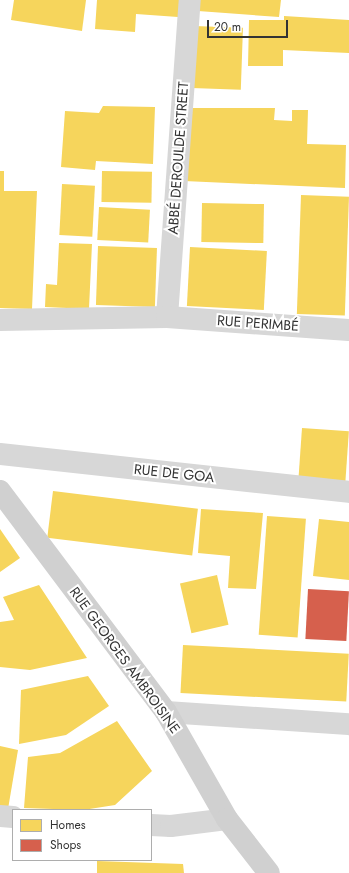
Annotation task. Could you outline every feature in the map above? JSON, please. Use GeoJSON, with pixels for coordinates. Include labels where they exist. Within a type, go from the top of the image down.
{"type":"FeatureCollection","features":[{"type":"Feature","properties":{"kind":"street","name":"ABBÉ DEROULDE STREET"},"geometry":{"type":"LineString","coordinates":[[167,317],[190,0]]}},
{"type":"Feature","properties":{"kind":"street","name":"RUE PERIMBÉ"},"geometry":{"type":"LineString","coordinates":[[0,320],[167,317],[349,330]]}},
{"type":"Feature","properties":{"kind":"street","name":"RUE DE GOA"},"geometry":{"type":"LineString","coordinates":[[0,454],[349,492]]}},
{"type":"Feature","properties":{"kind":"street","name":"RUE GEORGES AMBROISINE"},"geometry":{"type":"LineString","coordinates":[[0,491],[166,712],[227,819],[269,873]]}},
{"type":"Feature","properties":{"kind":"street"},"geometry":{"type":"LineString","coordinates":[[166,712],[349,724]]}},
{"type":"Feature","properties":{"kind":"street"},"geometry":{"type":"LineString","coordinates":[[0,816],[12,817]]}},
{"type":"Feature","properties":{"kind":"street"},"geometry":{"type":"LineString","coordinates":[[152,825],[171,826],[227,819]]}},
{"type":"Feature","properties":{"kind":"building: Homes"},"geometry":{"type":"Polygon","coordinates":[[[14,0],[86,0],[82,31],[11,20],[14,0]]]}},
{"type":"Feature","properties":{"kind":"building: Homes"},"geometry":{"type":"Polygon","coordinates":[[[97,0],[180,0],[178,17],[136,14],[135,32],[95,29],[97,0]]]}},
{"type":"Feature","properties":{"kind":"building: Homes"},"geometry":{"type":"Polygon","coordinates":[[[199,0],[281,0],[279,17],[198,11],[199,0]]]}},
{"type":"Feature","properties":{"kind":"building: Homes"},"geometry":{"type":"Polygon","coordinates":[[[284,16],[349,20],[349,53],[283,50],[283,66],[248,66],[249,20],[284,20],[284,16]]]}},
{"type":"Feature","properties":{"kind":"building: Homes"},"geometry":{"type":"Polygon","coordinates":[[[194,26],[243,28],[241,90],[192,88],[194,26]]]}},
{"type":"Feature","properties":{"kind":"building: Homes"},"geometry":{"type":"Polygon","coordinates":[[[103,106],[155,107],[153,164],[96,161],[95,170],[61,167],[65,111],[99,113],[103,106]]]}},
{"type":"Feature","properties":{"kind":"building: Homes"},"geometry":{"type":"Polygon","coordinates":[[[191,108],[275,108],[274,120],[292,121],[292,110],[308,110],[307,144],[346,145],[345,188],[184,181],[191,108]]]}},
{"type":"Feature","properties":{"kind":"building: Homes"},"geometry":{"type":"Polygon","coordinates":[[[0,171],[4,171],[4,191],[37,191],[32,309],[0,308],[0,171]]]}},
{"type":"Feature","properties":{"kind":"building: Homes"},"geometry":{"type":"Polygon","coordinates":[[[102,171],[152,172],[151,203],[101,202],[102,171]]]}},
{"type":"Feature","properties":{"kind":"building: Homes"},"geometry":{"type":"Polygon","coordinates":[[[62,184],[95,186],[92,237],[59,235],[62,184]]]}},
{"type":"Feature","properties":{"kind":"building: Homes"},"geometry":{"type":"Polygon","coordinates":[[[301,195],[349,197],[345,316],[297,314],[301,195]]]}},
{"type":"Feature","properties":{"kind":"building: Homes"},"geometry":{"type":"Polygon","coordinates":[[[202,203],[264,204],[263,243],[201,242],[202,203]]]}},
{"type":"Feature","properties":{"kind":"building: Homes"},"geometry":{"type":"Polygon","coordinates":[[[99,207],[150,210],[148,243],[97,240],[99,207]]]}},
{"type":"Feature","properties":{"kind":"building: Homes"},"geometry":{"type":"Polygon","coordinates":[[[59,243],[92,244],[89,309],[45,307],[46,284],[57,285],[59,243]]]}},
{"type":"Feature","properties":{"kind":"building: Homes"},"geometry":{"type":"Polygon","coordinates":[[[98,246],[157,248],[155,307],[96,305],[98,246]]]}},
{"type":"Feature","properties":{"kind":"building: Homes"},"geometry":{"type":"Polygon","coordinates":[[[190,247],[267,251],[264,310],[187,306],[190,247]]]}},
{"type":"Feature","properties":{"kind":"building: Homes"},"geometry":{"type":"Polygon","coordinates":[[[302,428],[349,431],[345,493],[298,490],[302,428]]]}},
{"type":"Feature","properties":{"kind":"building: Homes"},"geometry":{"type":"Polygon","coordinates":[[[53,491],[198,509],[192,555],[47,538],[53,491]]]}},
{"type":"Feature","properties":{"kind":"building: Homes"},"geometry":{"type":"Polygon","coordinates":[[[201,509],[263,513],[256,589],[228,588],[230,556],[198,553],[201,509]]]}},
{"type":"Feature","properties":{"kind":"building: Homes"},"geometry":{"type":"Polygon","coordinates":[[[267,516],[306,519],[298,637],[259,635],[267,516]]]}},
{"type":"Feature","properties":{"kind":"building: Homes"},"geometry":{"type":"Polygon","coordinates":[[[319,519],[349,522],[349,580],[313,576],[319,519]]]}},
{"type":"Feature","properties":{"kind":"building: Homes"},"geometry":{"type":"Polygon","coordinates":[[[0,529],[20,558],[0,572],[0,529]]]}},
{"type":"Feature","properties":{"kind":"building: Homes"},"geometry":{"type":"Polygon","coordinates":[[[217,575],[228,625],[191,633],[180,584],[217,575]]]}},
{"type":"Feature","properties":{"kind":"building: Homes"},"geometry":{"type":"Polygon","coordinates":[[[39,585],[87,658],[30,670],[0,667],[0,622],[14,620],[3,597],[39,585]]]}},
{"type":"Feature","properties":{"kind":"building: Homes"},"geometry":{"type":"Polygon","coordinates":[[[183,645],[349,654],[346,702],[180,693],[183,645]]]}},
{"type":"Feature","properties":{"kind":"building: Homes"},"geometry":{"type":"Polygon","coordinates":[[[88,676],[109,706],[66,735],[19,744],[21,690],[88,676]]]}},
{"type":"Feature","properties":{"kind":"building: Homes"},"geometry":{"type":"Polygon","coordinates":[[[117,721],[152,771],[115,805],[89,809],[24,808],[28,757],[60,753],[117,721]]]}},
{"type":"Feature","properties":{"kind":"building: Homes"},"geometry":{"type":"Polygon","coordinates":[[[0,746],[18,750],[8,809],[0,808],[0,746]]]}},
{"type":"Feature","properties":{"kind":"building: Homes"},"geometry":{"type":"Polygon","coordinates":[[[97,861],[183,864],[184,873],[97,873],[97,861]]]}},
{"type":"Feature","properties":{"kind":"building: Shops"},"geometry":{"type":"Polygon","coordinates":[[[308,589],[349,591],[346,641],[305,639],[308,589]]]}}]}
